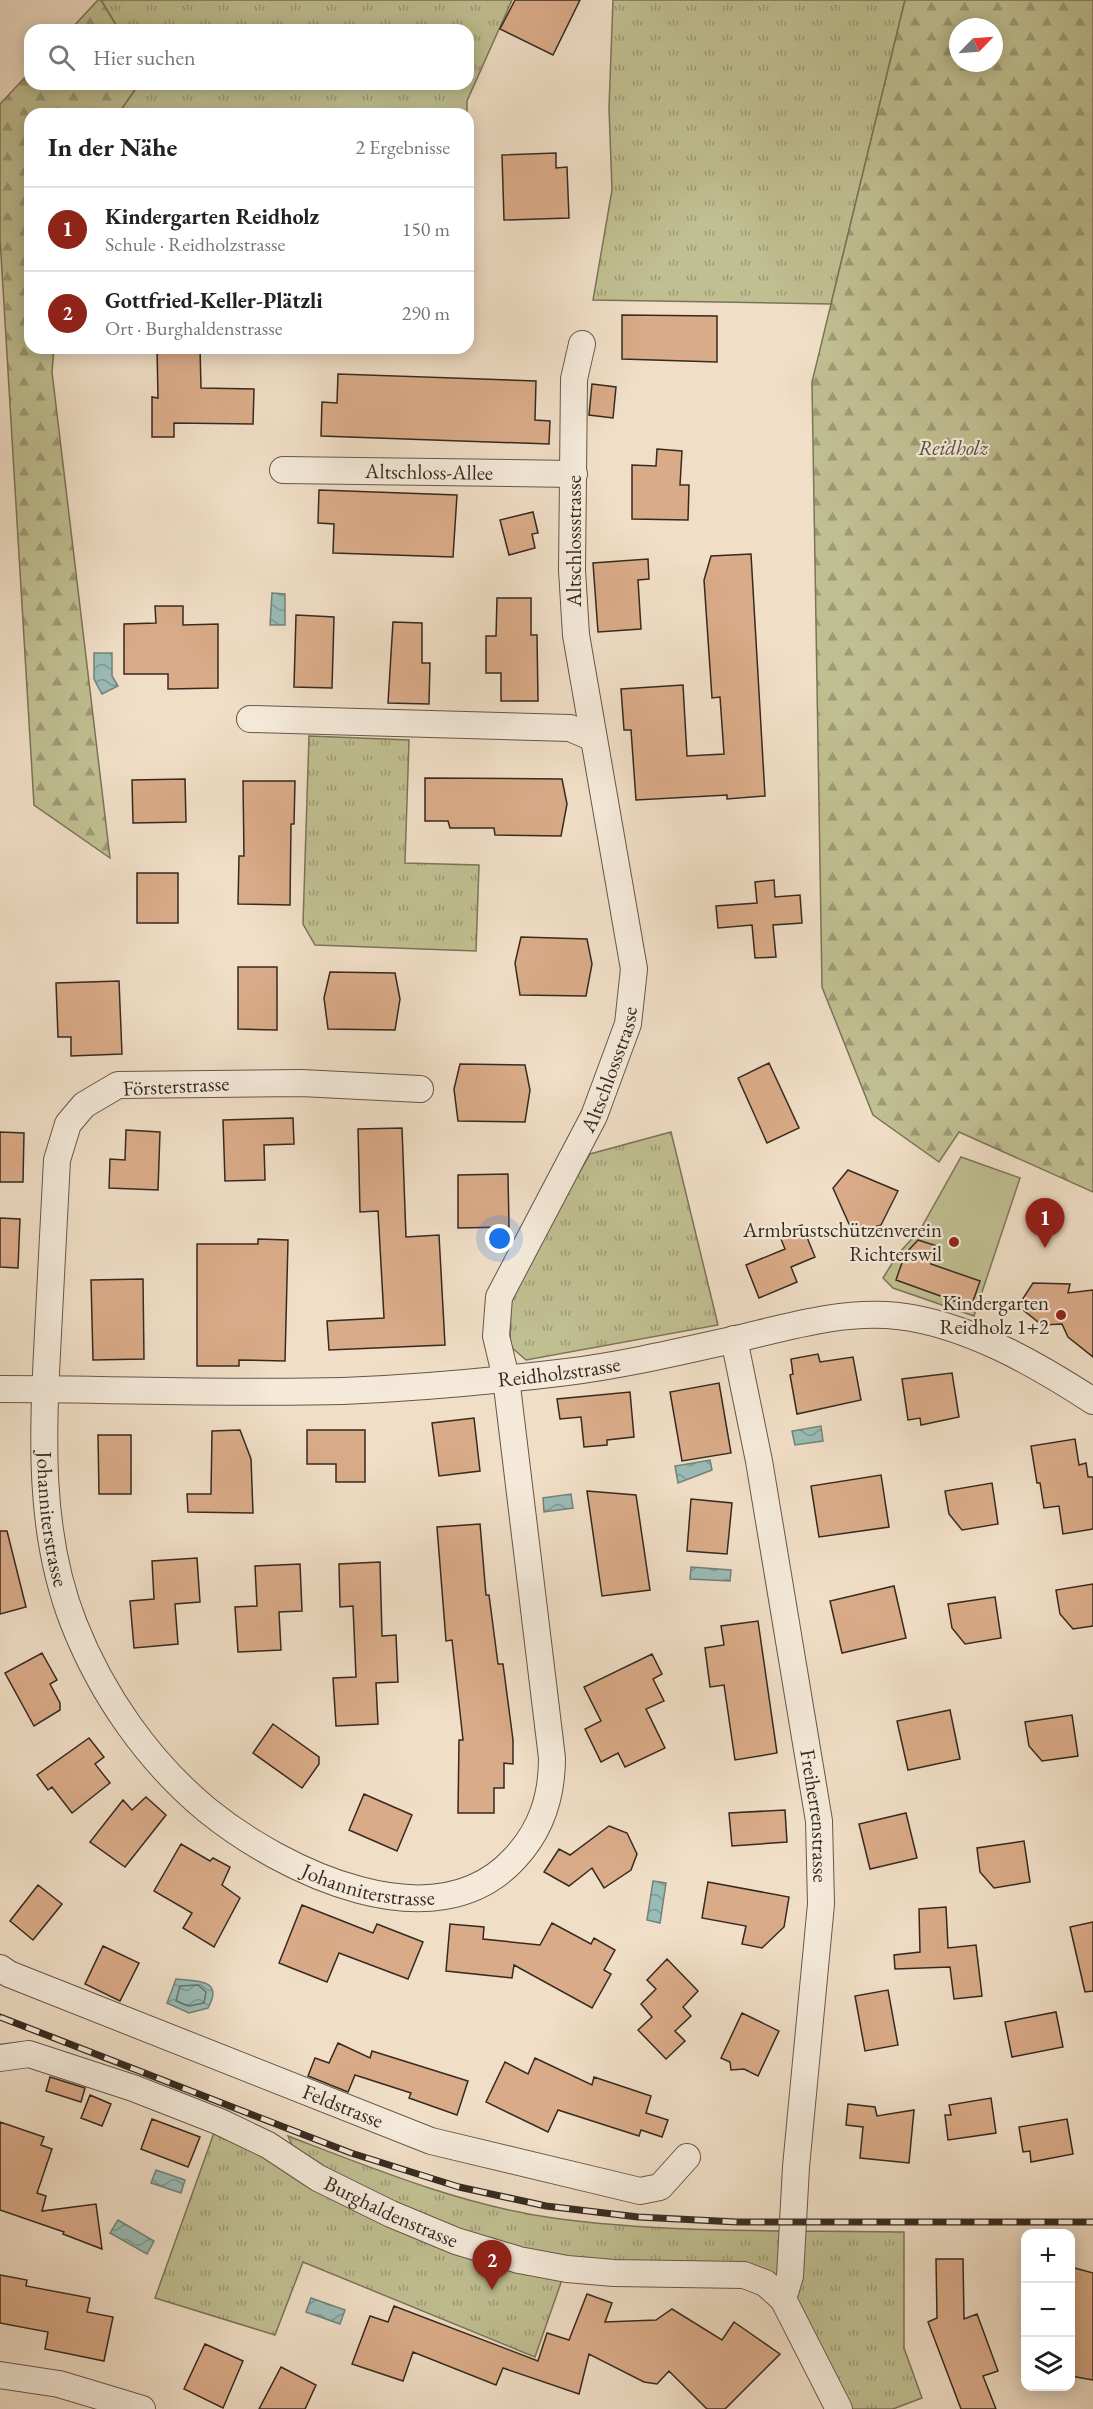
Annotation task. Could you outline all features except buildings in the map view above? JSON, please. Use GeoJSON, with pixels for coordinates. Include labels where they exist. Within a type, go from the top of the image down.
{"type":"FeatureCollection","features":[{"type":"Feature","properties":{"kind":"street","name":"Altschlossstrasse"},"geometry":{"type":"LineString","coordinates":[[506,1378],[496,1336],[499,1297],[594,1116],[628,1024],[634,969],[576,635],[572,570],[574,378],[582,344]]}},
{"type":"Feature","properties":{"kind":"street","name":"Altschloss-Allee"},"geometry":{"type":"LineString","coordinates":[[284,470],[573,474]]}},
{"type":"Feature","properties":{"kind":"street"},"geometry":{"type":"LineString","coordinates":[[250,719],[570,728],[593,738]]}},
{"type":"Feature","properties":{"kind":"street","name":"Försterstrasse"},"geometry":{"type":"LineString","coordinates":[[45,1389],[57,1160],[68,1124],[84,1105],[118,1085],[301,1083],[420,1089]]}},
{"type":"Feature","properties":{"kind":"street","name":"Reidholzstrasse"},"geometry":{"type":"LineString","coordinates":[[0,1389],[346,1391],[506,1378],[622,1364],[814,1319],[843,1315],[901,1317],[928,1322],[983,1341],[1064,1382],[1093,1401]]}},
{"type":"Feature","properties":{"kind":"street","name":"Freiherrenstrasse"},"geometry":{"type":"LineString","coordinates":[[734,1339],[759,1461],[819,1821],[821,1904],[801,2115],[790,2276],[783,2299]]}},
{"type":"Feature","properties":{"kind":"street","name":"Johanniterstrasse"},"geometry":{"type":"LineString","coordinates":[[45,1389],[45,1504],[60,1583],[88,1658],[130,1726],[159,1764],[207,1810],[270,1852],[332,1880],[361,1890],[418,1899],[456,1894],[474,1888],[507,1868],[532,1836],[549,1799],[552,1758],[506,1378]]}},
{"type":"Feature","properties":{"kind":"street","name":"Feldstrasse"},"geometry":{"type":"LineString","coordinates":[[0,1968],[9,1974],[106,2014],[431,2141],[640,2192],[660,2187],[687,2157]]}},
{"type":"Feature","properties":{"kind":"street","name":"Burghaldenstrasse"},"geometry":{"type":"LineString","coordinates":[[0,2058],[29,2054],[133,2088],[220,2122],[268,2145],[318,2178],[391,2214],[456,2241],[519,2260],[567,2269],[614,2273],[744,2275],[765,2283],[783,2299],[839,2409]]}},
{"type":"Feature","properties":{"kind":"street"},"geometry":{"type":"LineString","coordinates":[[0,2375],[58,2384],[142,2409]]}},
{"type":"Feature","properties":{"kind":"green space"},"geometry":{"type":"Polygon","coordinates":[[[98,0],[101,0],[115,24],[76,24],[98,0]]]}},
{"type":"Feature","properties":{"kind":"green space"},"geometry":{"type":"Polygon","coordinates":[[[101,0],[512,0],[474,85],[474,24],[115,24],[101,0]]]}},
{"type":"Feature","properties":{"kind":"green space"},"geometry":{"type":"Polygon","coordinates":[[[613,0],[905,0],[831,304],[593,300],[612,190],[609,108],[613,0]]]}},
{"type":"Feature","properties":{"kind":"green space","name":"Reidholz"},"geometry":{"type":"Polygon","coordinates":[[[905,0],[1093,0],[1093,1192],[959,1132],[939,1162],[873,1115],[822,987],[812,382],[905,0]]]}},
{"type":"Feature","properties":{"kind":"green space"},"geometry":{"type":"Polygon","coordinates":[[[24,78],[24,90],[135,90],[122,108],[24,108],[24,354],[54,354],[52,372],[110,858],[34,805],[0,238],[0,104],[24,78]]]}},
{"type":"Feature","properties":{"kind":"green space"},"geometry":{"type":"Polygon","coordinates":[[[135,90],[472,90],[467,101],[467,108],[122,108],[135,90]]]}},
{"type":"Feature","properties":{"kind":"green space"},"geometry":{"type":"Polygon","coordinates":[[[309,736],[409,740],[405,863],[479,865],[476,951],[315,945],[303,924],[309,736]]]}},
{"type":"Feature","properties":{"kind":"green space"},"geometry":{"type":"Polygon","coordinates":[[[671,1132],[718,1325],[526,1360],[510,1346],[511,1293],[590,1154],[671,1132]]]}},
{"type":"Feature","properties":{"kind":"green space","name":"Armbrustschützenverein Richterswil"},"geometry":{"type":"Polygon","coordinates":[[[961,1157],[1020,1178],[974,1316],[893,1288],[883,1278],[898,1254],[920,1230],[961,1157]]]}},
{"type":"Feature","properties":{"kind":"green space"},"geometry":{"type":"Polygon","coordinates":[[[215,2130],[564,2274],[535,2357],[303,2262],[275,2335],[155,2298],[215,2130]]]}},
{"type":"Feature","properties":{"kind":"green space"},"geometry":{"type":"Polygon","coordinates":[[[288,2136],[452,2195],[553,2218],[685,2229],[904,2232],[904,2348],[922,2398],[893,2409],[845,2409],[777,2282],[521,2253],[393,2207],[294,2150],[288,2136]]]}},
{"type":"Feature","properties":{"kind":"water"},"geometry":{"type":"Polygon","coordinates":[[[272,593],[285,594],[285,625],[270,625],[272,593]]]}},
{"type":"Feature","properties":{"kind":"water"},"geometry":{"type":"Polygon","coordinates":[[[94,653],[112,653],[112,676],[118,686],[102,694],[94,679],[94,653]]]}},
{"type":"Feature","properties":{"kind":"water"},"geometry":{"type":"Polygon","coordinates":[[[821,1426],[823,1441],[795,1445],[792,1431],[821,1426]]]}},
{"type":"Feature","properties":{"kind":"water"},"geometry":{"type":"Polygon","coordinates":[[[710,1460],[712,1470],[678,1483],[675,1466],[710,1460]]]}},
{"type":"Feature","properties":{"kind":"water"},"geometry":{"type":"Polygon","coordinates":[[[571,1494],[573,1508],[544,1512],[543,1498],[571,1494]]]}},
{"type":"Feature","properties":{"kind":"water"},"geometry":{"type":"Polygon","coordinates":[[[691,1567],[731,1570],[730,1581],[690,1579],[691,1567]]]}},
{"type":"Feature","properties":{"kind":"water"},"geometry":{"type":"Polygon","coordinates":[[[653,1881],[666,1883],[660,1923],[647,1920],[653,1881]]]}},
{"type":"Feature","properties":{"kind":"water"},"geometry":{"type":"Polygon","coordinates":[[[176,1979],[199,1981],[210,1986],[213,1991],[208,2008],[189,2013],[167,2003],[176,1979]]]}},
{"type":"Feature","properties":{"kind":"water"},"geometry":{"type":"Polygon","coordinates":[[[156,2170],[185,2180],[181,2193],[151,2183],[156,2170]]]}},
{"type":"Feature","properties":{"kind":"water"},"geometry":{"type":"Polygon","coordinates":[[[118,2220],[154,2241],[147,2254],[110,2233],[118,2220]]]}},
{"type":"Feature","properties":{"kind":"water"},"geometry":{"type":"Polygon","coordinates":[[[311,2298],[345,2310],[340,2324],[306,2312],[311,2298]]]}},
{"type":"Feature","properties":{"kind":"railway"},"geometry":{"type":"LineString","coordinates":[[0,2017],[351,2153],[459,2187],[546,2206],[638,2217],[737,2222],[1093,2222]]}},
{"type":"Feature","properties":{"kind":"place","name":"Armbrustschützenverein Richterswil"},"geometry":{"type":"Point","coordinates":[954,1242]}},
{"type":"Feature","properties":{"kind":"place","name":"Kindergarten Reidholz"},"geometry":{"type":"Point","coordinates":[1045,1248]}},
{"type":"Feature","properties":{"kind":"place","name":"Kindergarten Reidholz 1+2"},"geometry":{"type":"Point","coordinates":[1061,1315]}},
{"type":"Feature","properties":{"kind":"place","name":"Gottfried-Keller-Plätzli"},"geometry":{"type":"Point","coordinates":[492,2290]}}]}
